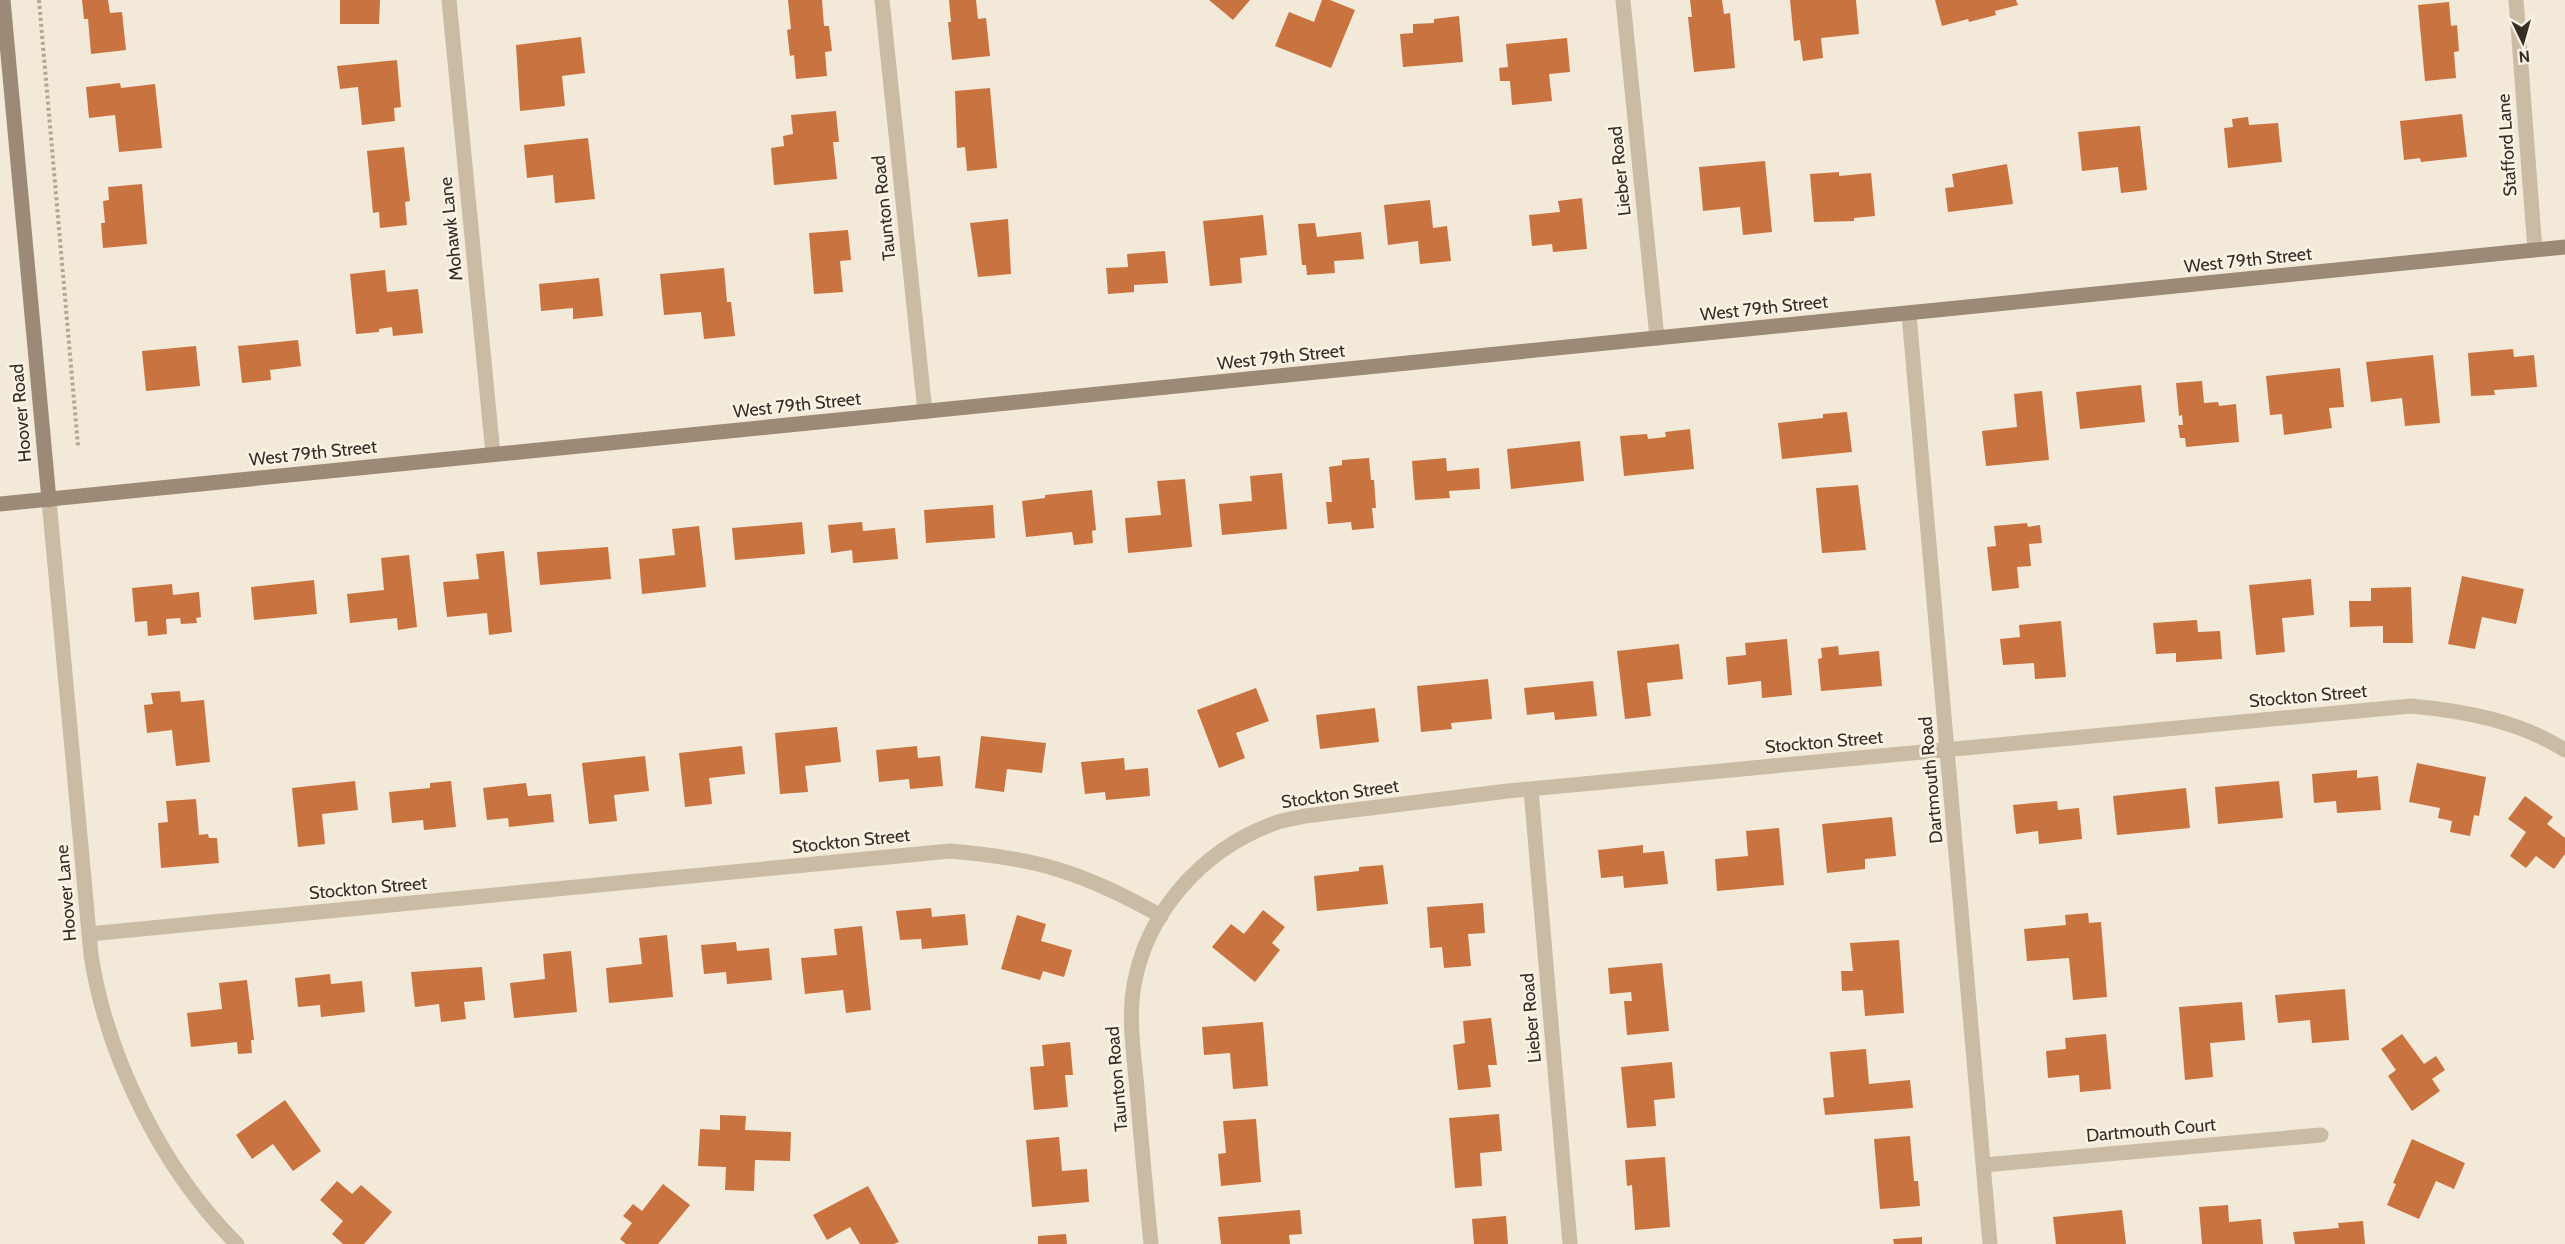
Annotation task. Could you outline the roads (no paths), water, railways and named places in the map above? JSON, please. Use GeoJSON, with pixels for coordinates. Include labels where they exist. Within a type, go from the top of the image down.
{"type":"FeatureCollection","features":[{"type":"Feature","properties":{"kind":"main road","name":"Hoover Road"},"geometry":{"type":"LineString","coordinates":[[3,0],[49,500]]}},
{"type":"Feature","properties":{"kind":"main road","name":"West 79th Street"},"geometry":{"type":"LineString","coordinates":[[0,504],[2565,247]]}},
{"type":"Feature","properties":{"kind":"street","name":"Mohawk Lane"},"geometry":{"type":"LineString","coordinates":[[449,0],[493,454]]}},
{"type":"Feature","properties":{"kind":"street","name":"Taunton Road"},"geometry":{"type":"LineString","coordinates":[[882,0],[926,412]]}},
{"type":"Feature","properties":{"kind":"street","name":"Lieber Road"},"geometry":{"type":"LineString","coordinates":[[1623,0],[1657,338]]}},
{"type":"Feature","properties":{"kind":"street","name":"Stafford Lane"},"geometry":{"type":"LineString","coordinates":[[2516,0],[2535,250]]}},
{"type":"Feature","properties":{"kind":"street","name":"Dartmouth Road"},"geometry":{"type":"LineString","coordinates":[[1909,314],[1990,1244]]}},
{"type":"Feature","properties":{"kind":"street","name":"Hoover Lane"},"geometry":{"type":"LineString","coordinates":[[49,500],[89,934],[101,1010],[124,1074],[150,1123],[184,1179],[217,1223],[237,1244]]}},
{"type":"Feature","properties":{"kind":"street","name":"Stockton Street"},"geometry":{"type":"LineString","coordinates":[[89,934],[950,851],[995,854],[1061,869],[1114,890],[1161,916],[1180,888],[1204,863],[1232,843],[1272,824],[1305,816],[1531,790],[2412,706],[2455,710],[2509,723],[2565,750]]}},
{"type":"Feature","properties":{"kind":"street","name":"Lieber Road"},"geometry":{"type":"LineString","coordinates":[[1531,790],[1570,1244]]}},
{"type":"Feature","properties":{"kind":"street","name":"Taunton Road"},"geometry":{"type":"LineString","coordinates":[[1150,1244],[1131,1007],[1139,964],[1147,942],[1161,916]]}},
{"type":"Feature","properties":{"kind":"street","name":"Dartmouth Court"},"geometry":{"type":"LineString","coordinates":[[1984,1165],[2321,1135]]}}]}
